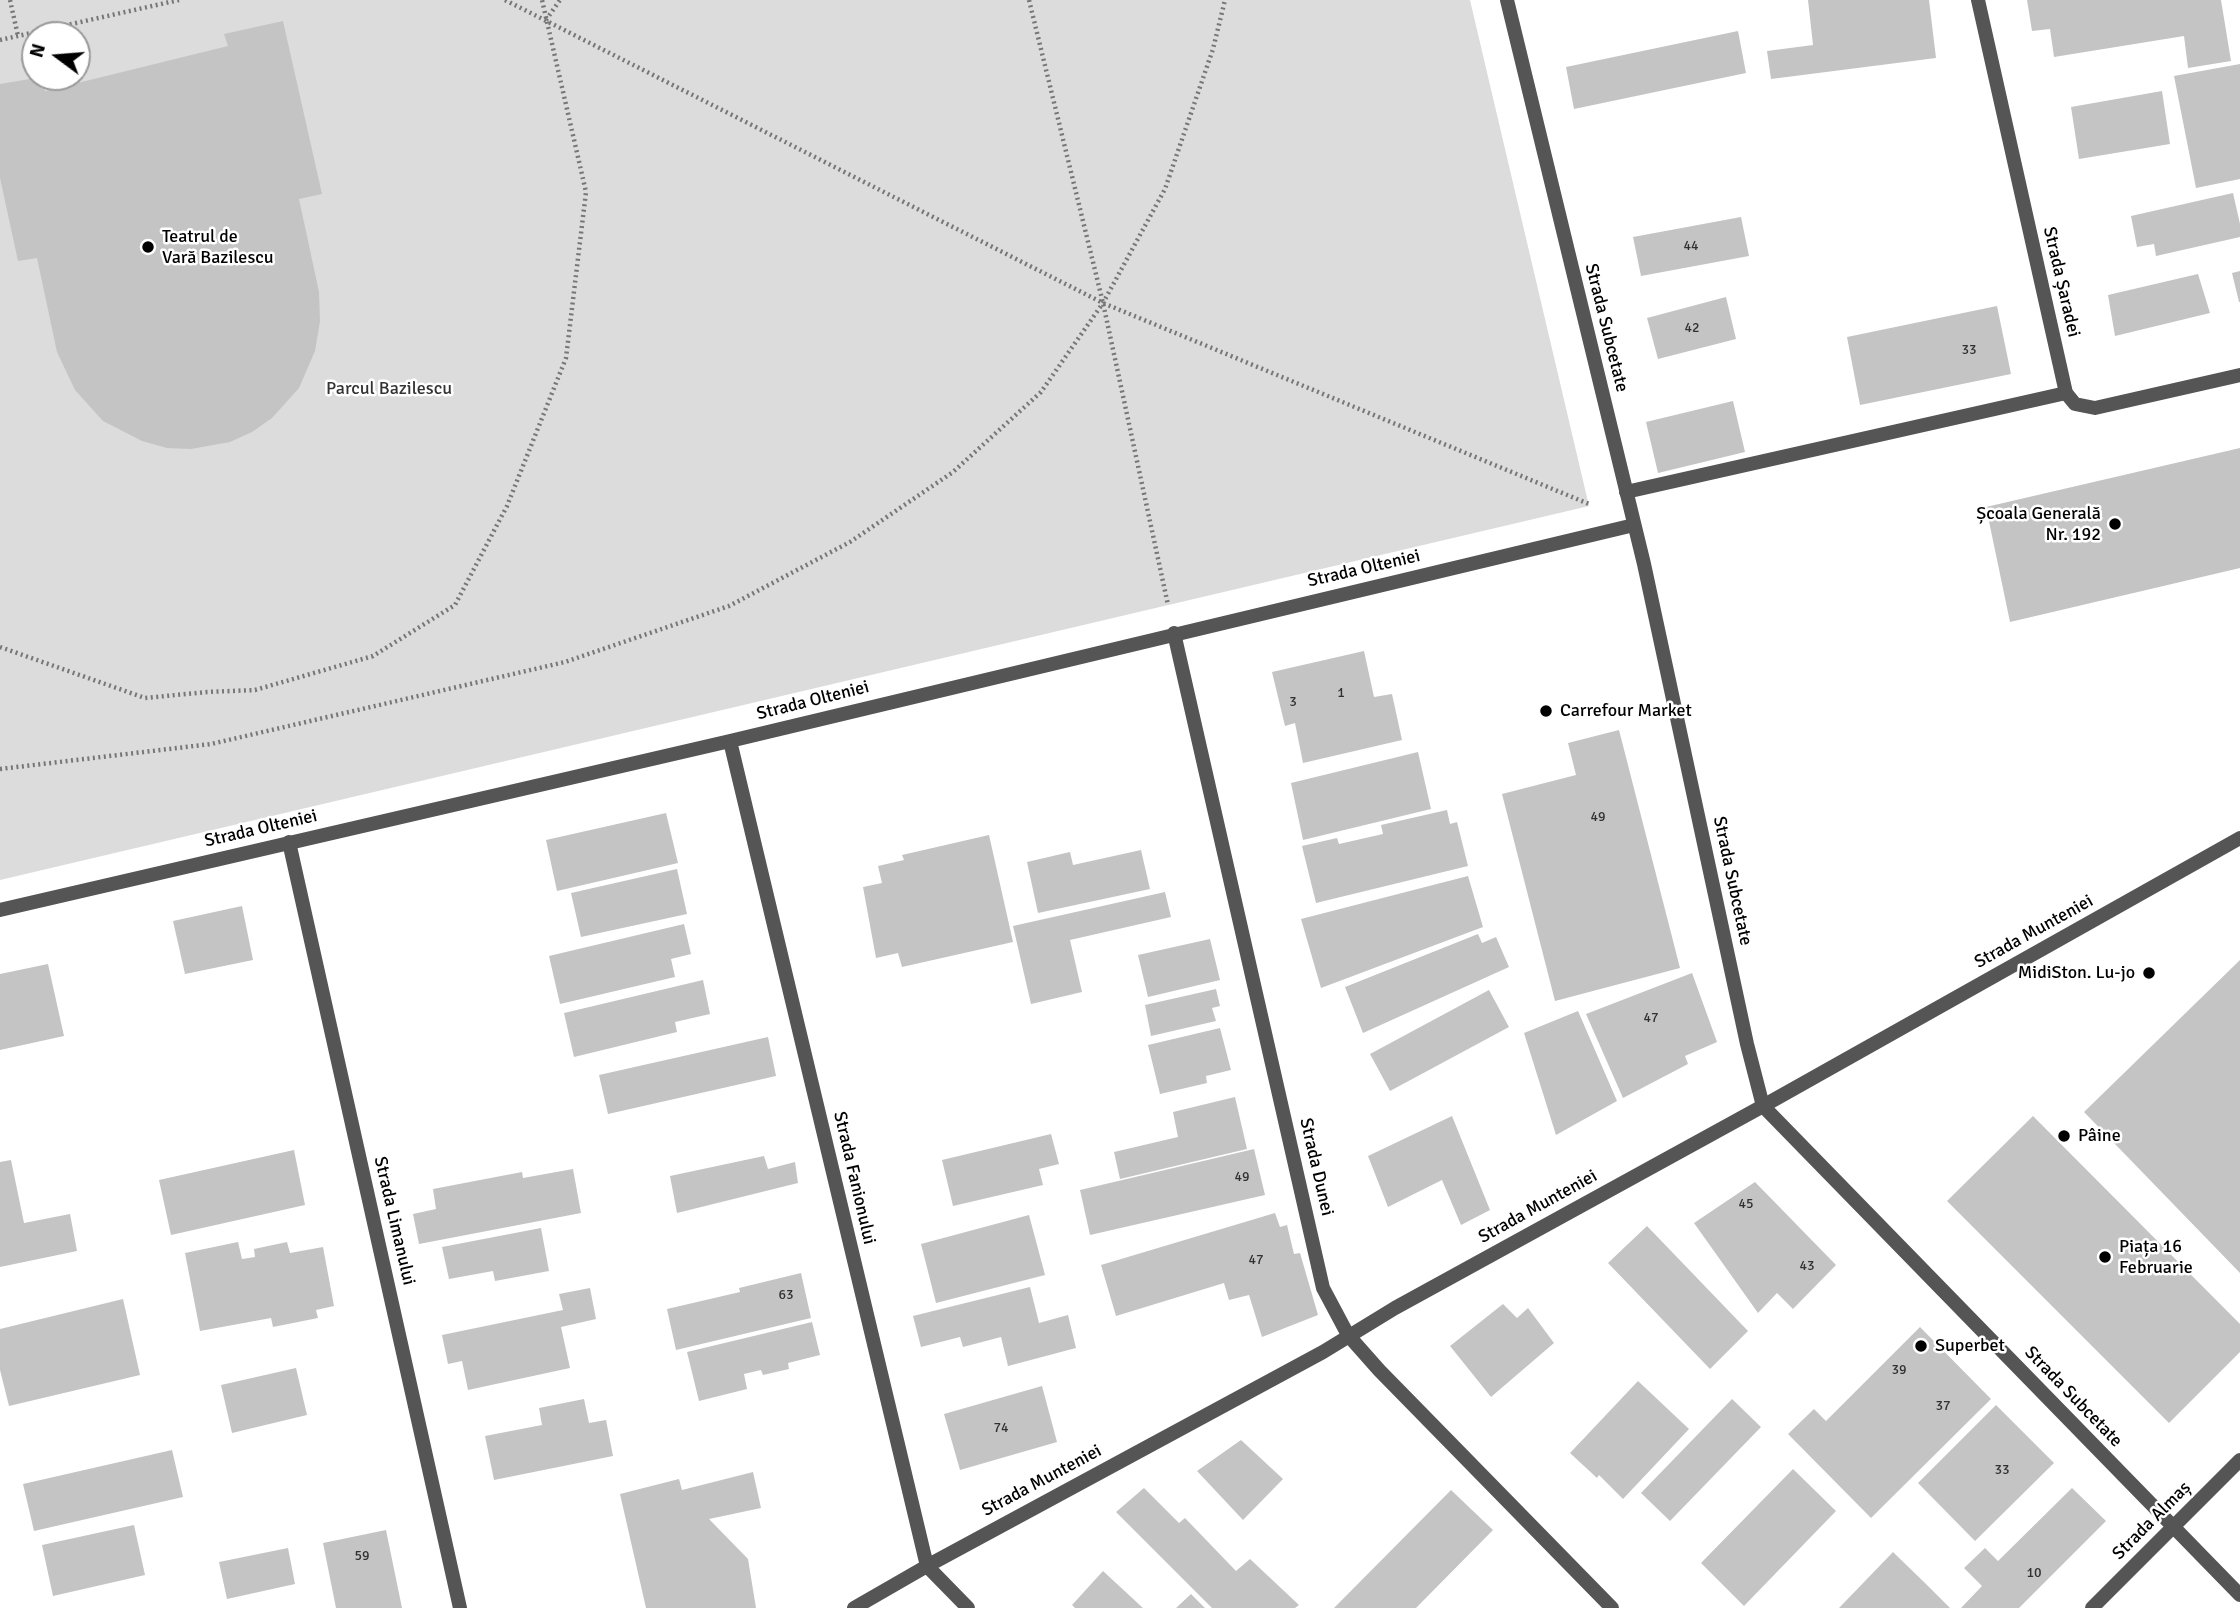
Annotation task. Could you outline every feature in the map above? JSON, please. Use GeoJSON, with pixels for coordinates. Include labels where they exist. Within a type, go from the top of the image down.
{"type":"FeatureCollection","features":[{"type":"Feature","properties":{"kind":"street","name":"Strada Subcetate"},"geometry":{"type":"LineString","coordinates":[[1507,0],[1634,525],[1744,1031],[1763,1106],[2240,1595]]}},
{"type":"Feature","properties":{"kind":"street","name":"Strada Șaradei"},"geometry":{"type":"LineString","coordinates":[[1978,0],[2066,393]]}},
{"type":"Feature","properties":{"kind":"street"},"geometry":{"type":"LineString","coordinates":[[1626,492],[2066,393],[2075,404],[2095,408],[2240,375]]}},
{"type":"Feature","properties":{"kind":"street","name":"Strada Olteniei"},"geometry":{"type":"LineString","coordinates":[[0,910],[730,741],[1634,525]]}},
{"type":"Feature","properties":{"kind":"street","name":"Strada Dunei"},"geometry":{"type":"LineString","coordinates":[[1174,634],[1323,1288],[1348,1335],[1612,1608]]}},
{"type":"Feature","properties":{"kind":"street","name":"Strada Fanionului"},"geometry":{"type":"LineString","coordinates":[[730,741],[927,1566]]}},
{"type":"Feature","properties":{"kind":"street","name":"Strada Munteniei"},"geometry":{"type":"LineString","coordinates":[[854,1608],[1323,1352],[1395,1308],[1763,1106],[2240,838]]}},
{"type":"Feature","properties":{"kind":"street","name":"Strada Limanului"},"geometry":{"type":"LineString","coordinates":[[289,842],[460,1608]]}},
{"type":"Feature","properties":{"kind":"street","name":"Strada Almaș"},"geometry":{"type":"LineString","coordinates":[[2092,1608],[2240,1460]]}},
{"type":"Feature","properties":{"kind":"street"},"geometry":{"type":"LineString","coordinates":[[927,1566],[968,1608]]}},
{"type":"Feature","properties":{"kind":"path"},"geometry":{"type":"LineString","coordinates":[[10,0],[18,36]]}},
{"type":"Feature","properties":{"kind":"path"},"geometry":{"type":"LineString","coordinates":[[0,40],[179,0]]}},
{"type":"Feature","properties":{"kind":"path"},"geometry":{"type":"LineString","coordinates":[[505,0],[1103,303],[1592,505]]}},
{"type":"Feature","properties":{"kind":"path"},"geometry":{"type":"LineString","coordinates":[[0,647],[145,698],[255,690],[373,656],[455,605],[507,506],[566,358],[586,192],[542,0]]}},
{"type":"Feature","properties":{"kind":"path"},"geometry":{"type":"LineString","coordinates":[[546,20],[560,0]]}},
{"type":"Feature","properties":{"kind":"path"},"geometry":{"type":"LineString","coordinates":[[1029,0],[1103,303],[1174,634]]}},
{"type":"Feature","properties":{"kind":"path"},"geometry":{"type":"LineString","coordinates":[[0,769],[211,744],[565,662],[729,606],[850,542],[953,472],[1041,392],[1103,303],[1165,189],[1213,49],[1225,0]]}},
{"type":"Feature","properties":{"kind":"green space","name":"Parcul Bazilescu"},"geometry":{"type":"Polygon","coordinates":[[[0,0],[1470,0],[1589,506],[0,880],[0,0]]]}},
{"type":"Feature","properties":{"kind":"building"},"geometry":{"type":"Polygon","coordinates":[[[1808,0],[1929,0],[1936,58],[1771,79],[1767,51],[1813,45],[1808,0]]]}},
{"type":"Feature","properties":{"kind":"building"},"geometry":{"type":"Polygon","coordinates":[[[2027,0],[2221,0],[2231,61],[2188,68],[2184,36],[2054,57],[2050,29],[2032,31],[2027,0]]]}},
{"type":"Feature","properties":{"kind":"building"},"geometry":{"type":"Polygon","coordinates":[[[283,21],[322,194],[299,199],[319,292],[320,321],[315,351],[299,388],[272,418],[252,432],[230,442],[191,449],[167,448],[142,441],[103,421],[75,390],[57,352],[37,258],[18,261],[0,178],[0,84],[21,80],[21,91],[91,91],[91,80],[228,46],[224,34],[283,21]]]}},
{"type":"Feature","properties":{"kind":"building"},"geometry":{"type":"Polygon","coordinates":[[[1738,31],[1746,73],[1574,109],[1566,67],[1738,31]]]}},
{"type":"Feature","properties":{"kind":"building"},"geometry":{"type":"Polygon","coordinates":[[[2240,64],[2240,179],[2196,188],[2174,76],[2240,64]]]}},
{"type":"Feature","properties":{"kind":"building"},"geometry":{"type":"Polygon","coordinates":[[[2162,91],[2170,144],[2079,159],[2071,107],[2162,91]]]}},
{"type":"Feature","properties":{"kind":"building"},"geometry":{"type":"Polygon","coordinates":[[[2233,193],[2240,237],[2156,256],[2154,244],[2137,247],[2131,216],[2233,193]]]}},
{"type":"Feature","properties":{"kind":"building"},"geometry":{"type":"Polygon","coordinates":[[[1741,217],[1749,256],[1641,276],[1633,237],[1741,217]]]}},
{"type":"Feature","properties":{"kind":"building"},"geometry":{"type":"Polygon","coordinates":[[[2240,271],[2240,302],[2239,302],[2232,273],[2240,271]]]}},
{"type":"Feature","properties":{"kind":"building"},"geometry":{"type":"Polygon","coordinates":[[[2198,274],[2210,313],[2115,336],[2108,295],[2198,274]]]}},
{"type":"Feature","properties":{"kind":"building"},"geometry":{"type":"Polygon","coordinates":[[[1726,297],[1736,339],[1658,359],[1647,318],[1726,297]]]}},
{"type":"Feature","properties":{"kind":"building"},"geometry":{"type":"Polygon","coordinates":[[[1997,306],[2011,374],[1860,405],[1847,337],[1997,306]]]}},
{"type":"Feature","properties":{"kind":"building"},"geometry":{"type":"Polygon","coordinates":[[[1733,401],[1745,452],[1658,473],[1646,422],[1733,401]]]}},
{"type":"Feature","properties":{"kind":"building","name":"Școala Generală Nr. 192"},"geometry":{"type":"Polygon","coordinates":[[[2240,448],[2240,568],[2010,622],[1986,507],[2240,448]]]}},
{"type":"Feature","properties":{"kind":"building"},"geometry":{"type":"Polygon","coordinates":[[[1364,651],[1374,697],[1392,694],[1402,740],[1303,763],[1295,723],[1285,726],[1272,672],[1364,651]]]}},
{"type":"Feature","properties":{"kind":"building"},"geometry":{"type":"Polygon","coordinates":[[[1619,730],[1680,968],[1555,1001],[1502,794],[1576,775],[1568,743],[1619,730]]]}},
{"type":"Feature","properties":{"kind":"building"},"geometry":{"type":"Polygon","coordinates":[[[1418,752],[1431,809],[1303,840],[1291,783],[1418,752]]]}},
{"type":"Feature","properties":{"kind":"building"},"geometry":{"type":"Polygon","coordinates":[[[1447,810],[1450,824],[1457,822],[1468,866],[1316,903],[1302,846],[1337,838],[1339,844],[1383,834],[1381,825],[1447,810]]]}},
{"type":"Feature","properties":{"kind":"building"},"geometry":{"type":"Polygon","coordinates":[[[666,813],[678,863],[557,891],[546,840],[666,813]]]}},
{"type":"Feature","properties":{"kind":"building"},"geometry":{"type":"Polygon","coordinates":[[[989,835],[1013,942],[902,967],[898,953],[876,958],[863,887],[882,883],[878,866],[904,860],[902,855],[989,835]]]}},
{"type":"Feature","properties":{"kind":"building"},"geometry":{"type":"Polygon","coordinates":[[[1141,850],[1150,889],[1038,913],[1027,862],[1070,852],[1073,865],[1141,850]]]}},
{"type":"Feature","properties":{"kind":"building"},"geometry":{"type":"Polygon","coordinates":[[[677,869],[687,914],[581,937],[571,893],[677,869]]]}},
{"type":"Feature","properties":{"kind":"building"},"geometry":{"type":"Polygon","coordinates":[[[1468,876],[1483,927],[1321,988],[1301,919],[1468,876]]]}},
{"type":"Feature","properties":{"kind":"building"},"geometry":{"type":"Polygon","coordinates":[[[1165,892],[1171,917],[1070,940],[1082,992],[1031,1004],[1013,926],[1165,892]]]}},
{"type":"Feature","properties":{"kind":"building"},"geometry":{"type":"Polygon","coordinates":[[[242,906],[253,960],[185,974],[173,921],[242,906]]]}},
{"type":"Feature","properties":{"kind":"building"},"geometry":{"type":"Polygon","coordinates":[[[684,924],[691,954],[671,959],[675,977],[560,1004],[549,956],[684,924]]]}},
{"type":"Feature","properties":{"kind":"building"},"geometry":{"type":"Polygon","coordinates":[[[1478,934],[1482,943],[1496,937],[1509,967],[1363,1033],[1345,987],[1478,934]]]}},
{"type":"Feature","properties":{"kind":"building"},"geometry":{"type":"Polygon","coordinates":[[[1210,939],[1220,980],[1148,997],[1138,955],[1210,939]]]}},
{"type":"Feature","properties":{"kind":"building"},"geometry":{"type":"Polygon","coordinates":[[[2240,960],[2240,1273],[2084,1112],[2240,960]]]}},
{"type":"Feature","properties":{"kind":"building"},"geometry":{"type":"Polygon","coordinates":[[[48,964],[64,1036],[0,1050],[0,974],[48,964]]]}},
{"type":"Feature","properties":{"kind":"building"},"geometry":{"type":"Polygon","coordinates":[[[1692,973],[1717,1042],[1685,1056],[1688,1064],[1623,1098],[1586,1014],[1692,973]]]}},
{"type":"Feature","properties":{"kind":"building"},"geometry":{"type":"Polygon","coordinates":[[[703,980],[710,1014],[675,1022],[677,1032],[574,1057],[564,1013],[703,980]]]}},
{"type":"Feature","properties":{"kind":"building"},"geometry":{"type":"Polygon","coordinates":[[[1216,989],[1220,1006],[1212,1008],[1216,1021],[1151,1036],[1145,1005],[1216,989]]]}},
{"type":"Feature","properties":{"kind":"building"},"geometry":{"type":"Polygon","coordinates":[[[1489,990],[1509,1027],[1390,1091],[1370,1054],[1489,990]]]}},
{"type":"Feature","properties":{"kind":"building"},"geometry":{"type":"Polygon","coordinates":[[[1578,1011],[1617,1101],[1556,1135],[1524,1033],[1578,1011]]]}},
{"type":"Feature","properties":{"kind":"building"},"geometry":{"type":"Polygon","coordinates":[[[1220,1028],[1231,1070],[1206,1076],[1207,1083],[1160,1094],[1148,1045],[1220,1028]]]}},
{"type":"Feature","properties":{"kind":"building"},"geometry":{"type":"Polygon","coordinates":[[[768,1037],[776,1076],[608,1114],[599,1075],[768,1037]]]}},
{"type":"Feature","properties":{"kind":"building"},"geometry":{"type":"Polygon","coordinates":[[[1235,1097],[1247,1149],[1120,1179],[1114,1152],[1178,1137],[1173,1112],[1235,1097]]]}},
{"type":"Feature","properties":{"kind":"building"},"geometry":{"type":"Polygon","coordinates":[[[1452,1116],[1490,1210],[1461,1225],[1442,1180],[1388,1207],[1368,1156],[1452,1116]]]}},
{"type":"Feature","properties":{"kind":"building"},"geometry":{"type":"Polygon","coordinates":[[[2033,1116],[2240,1324],[2240,1352],[2169,1423],[1947,1201],[2033,1116]]]}},
{"type":"Feature","properties":{"kind":"building"},"geometry":{"type":"Polygon","coordinates":[[[1051,1134],[1059,1164],[1039,1169],[1043,1185],[953,1206],[942,1160],[1051,1134]]]}},
{"type":"Feature","properties":{"kind":"building"},"geometry":{"type":"Polygon","coordinates":[[[1254,1149],[1265,1195],[1090,1235],[1080,1190],[1254,1149]]]}},
{"type":"Feature","properties":{"kind":"building"},"geometry":{"type":"Polygon","coordinates":[[[294,1150],[305,1205],[171,1235],[159,1180],[294,1150]]]}},
{"type":"Feature","properties":{"kind":"building"},"geometry":{"type":"Polygon","coordinates":[[[764,1156],[768,1169],[795,1162],[798,1183],[677,1213],[670,1176],[764,1156]]]}},
{"type":"Feature","properties":{"kind":"building"},"geometry":{"type":"Polygon","coordinates":[[[11,1160],[24,1223],[70,1214],[77,1251],[0,1267],[0,1162],[11,1160]]]}},
{"type":"Feature","properties":{"kind":"building"},"geometry":{"type":"Polygon","coordinates":[[[573,1169],[581,1213],[419,1244],[413,1214],[436,1209],[433,1189],[522,1172],[523,1178],[573,1169]]]}},
{"type":"Feature","properties":{"kind":"building"},"geometry":{"type":"Polygon","coordinates":[[[1755,1182],[1836,1265],[1793,1309],[1777,1293],[1758,1313],[1694,1223],[1755,1182]]]}},
{"type":"Feature","properties":{"kind":"building"},"geometry":{"type":"Polygon","coordinates":[[[1275,1213],[1280,1227],[1287,1225],[1294,1254],[1300,1253],[1318,1315],[1262,1337],[1249,1295],[1229,1300],[1224,1283],[1116,1316],[1101,1265],[1275,1213]]]}},
{"type":"Feature","properties":{"kind":"building"},"geometry":{"type":"Polygon","coordinates":[[[1029,1215],[1045,1275],[936,1303],[921,1244],[1029,1215]]]}},
{"type":"Feature","properties":{"kind":"building"},"geometry":{"type":"Polygon","coordinates":[[[1647,1226],[1748,1331],[1710,1369],[1608,1263],[1647,1226]]]}},
{"type":"Feature","properties":{"kind":"building"},"geometry":{"type":"Polygon","coordinates":[[[541,1228],[549,1271],[495,1281],[493,1271],[449,1279],[442,1247],[541,1228]]]}},
{"type":"Feature","properties":{"kind":"building"},"geometry":{"type":"Polygon","coordinates":[[[238,1242],[242,1259],[255,1257],[254,1249],[287,1242],[290,1253],[323,1247],[334,1306],[316,1310],[318,1318],[273,1327],[271,1318],[200,1331],[185,1253],[238,1242]]]}},
{"type":"Feature","properties":{"kind":"building"},"geometry":{"type":"Polygon","coordinates":[[[801,1273],[811,1318],[676,1350],[667,1309],[740,1292],[739,1288],[801,1273]]]}},
{"type":"Feature","properties":{"kind":"building"},"geometry":{"type":"Polygon","coordinates":[[[1030,1287],[1039,1323],[1068,1315],[1076,1348],[1008,1366],[1001,1337],[963,1347],[960,1337],[921,1347],[913,1316],[1030,1287]]]}},
{"type":"Feature","properties":{"kind":"building"},"geometry":{"type":"Polygon","coordinates":[[[590,1288],[596,1319],[561,1327],[570,1368],[468,1390],[462,1361],[448,1364],[442,1335],[563,1310],[559,1294],[590,1288]]]}},
{"type":"Feature","properties":{"kind":"building"},"geometry":{"type":"Polygon","coordinates":[[[123,1299],[140,1375],[9,1406],[0,1370],[0,1329],[123,1299]]]}},
{"type":"Feature","properties":{"kind":"building"},"geometry":{"type":"Polygon","coordinates":[[[1503,1304],[1517,1318],[1528,1308],[1554,1343],[1491,1397],[1450,1346],[1503,1304]]]}},
{"type":"Feature","properties":{"kind":"building"},"geometry":{"type":"Polygon","coordinates":[[[812,1322],[820,1355],[788,1363],[789,1369],[763,1375],[761,1370],[744,1374],[747,1389],[699,1401],[687,1352],[812,1322]]]}},
{"type":"Feature","properties":{"kind":"building"},"geometry":{"type":"Polygon","coordinates":[[[1920,1327],[1991,1399],[1871,1518],[1788,1434],[1814,1409],[1826,1421],[1920,1327]]]}},
{"type":"Feature","properties":{"kind":"building"},"geometry":{"type":"Polygon","coordinates":[[[296,1368],[307,1415],[232,1433],[221,1385],[296,1368]]]}},
{"type":"Feature","properties":{"kind":"building"},"geometry":{"type":"Polygon","coordinates":[[[1638,1381],[1689,1429],[1623,1499],[1599,1475],[1597,1478],[1570,1453],[1638,1381]]]}},
{"type":"Feature","properties":{"kind":"building"},"geometry":{"type":"Polygon","coordinates":[[[1042,1386],[1057,1442],[960,1470],[944,1414],[1042,1386]]]}},
{"type":"Feature","properties":{"kind":"building"},"geometry":{"type":"Polygon","coordinates":[[[584,1399],[589,1423],[606,1420],[613,1456],[494,1480],[485,1436],[542,1425],[539,1408],[584,1399]]]}},
{"type":"Feature","properties":{"kind":"building"},"geometry":{"type":"Polygon","coordinates":[[[1732,1399],[1761,1427],[1670,1521],[1641,1493],[1732,1399]]]}},
{"type":"Feature","properties":{"kind":"building"},"geometry":{"type":"Polygon","coordinates":[[[1996,1405],[2054,1463],[1975,1541],[1918,1483],[1996,1405]]]}},
{"type":"Feature","properties":{"kind":"building"},"geometry":{"type":"Polygon","coordinates":[[[1241,1440],[1283,1479],[1243,1520],[1197,1471],[1241,1440]]]}},
{"type":"Feature","properties":{"kind":"building"},"geometry":{"type":"Polygon","coordinates":[[[172,1450],[183,1497],[34,1531],[23,1484],[172,1450]]]}},
{"type":"Feature","properties":{"kind":"building"},"geometry":{"type":"Polygon","coordinates":[[[1793,1469],[1836,1511],[1744,1606],[1701,1563],[1793,1469]]]}},
{"type":"Feature","properties":{"kind":"building"},"geometry":{"type":"Polygon","coordinates":[[[753,1472],[761,1508],[709,1519],[748,1559],[756,1608],[646,1608],[620,1494],[679,1479],[682,1490],[753,1472]]]}},
{"type":"Feature","properties":{"kind":"building"},"geometry":{"type":"Polygon","coordinates":[[[1144,1488],[1179,1523],[1185,1518],[1236,1571],[1250,1559],[1299,1605],[1295,1608],[1212,1608],[1116,1512],[1144,1488]]]}},
{"type":"Feature","properties":{"kind":"building"},"geometry":{"type":"Polygon","coordinates":[[[2072,1488],[2106,1521],[2019,1608],[1961,1608],[1982,1586],[1964,1568],[1985,1548],[1998,1561],[2072,1488]]]}},
{"type":"Feature","properties":{"kind":"building"},"geometry":{"type":"Polygon","coordinates":[[[1451,1490],[1493,1530],[1416,1608],[1334,1608],[1451,1490]]]}},
{"type":"Feature","properties":{"kind":"building"},"geometry":{"type":"Polygon","coordinates":[[[134,1525],[145,1575],[53,1596],[42,1545],[134,1525]]]}},
{"type":"Feature","properties":{"kind":"building"},"geometry":{"type":"Polygon","coordinates":[[[386,1530],[402,1608],[336,1608],[323,1543],[386,1530]]]}},
{"type":"Feature","properties":{"kind":"building"},"geometry":{"type":"Polygon","coordinates":[[[288,1548],[295,1584],[227,1599],[219,1562],[288,1548]]]}},
{"type":"Feature","properties":{"kind":"building"},"geometry":{"type":"Polygon","coordinates":[[[1893,1552],[1927,1585],[1950,1608],[1839,1608],[1893,1552]]]}},
{"type":"Feature","properties":{"kind":"building"},"geometry":{"type":"Polygon","coordinates":[[[1103,1571],[1143,1608],[1075,1608],[1072,1605],[1103,1571]]]}},
{"type":"Feature","properties":{"kind":"building"},"geometry":{"type":"Polygon","coordinates":[[[1191,1594],[1205,1608],[1176,1608],[1191,1594]]]}},
{"type":"Feature","properties":{"kind":"place","name":"Teatrul de Vară Bazilescu"},"geometry":{"type":"Point","coordinates":[148,247]}},
{"type":"Feature","properties":{"kind":"place","name":"Școala Generală Nr. 192"},"geometry":{"type":"Point","coordinates":[2115,524]}},
{"type":"Feature","properties":{"kind":"place","name":"Carrefour Market"},"geometry":{"type":"Point","coordinates":[1546,711]}},
{"type":"Feature","properties":{"kind":"place","name":"MidiSton. Lu-jo"},"geometry":{"type":"Point","coordinates":[2149,973]}},
{"type":"Feature","properties":{"kind":"place","name":"Pâine"},"geometry":{"type":"Point","coordinates":[2064,1136]}},
{"type":"Feature","properties":{"kind":"place","name":"Piața 16 Februarie"},"geometry":{"type":"Point","coordinates":[2105,1257]}},
{"type":"Feature","properties":{"kind":"place","name":"Superbet"},"geometry":{"type":"Point","coordinates":[1921,1346]}}]}
